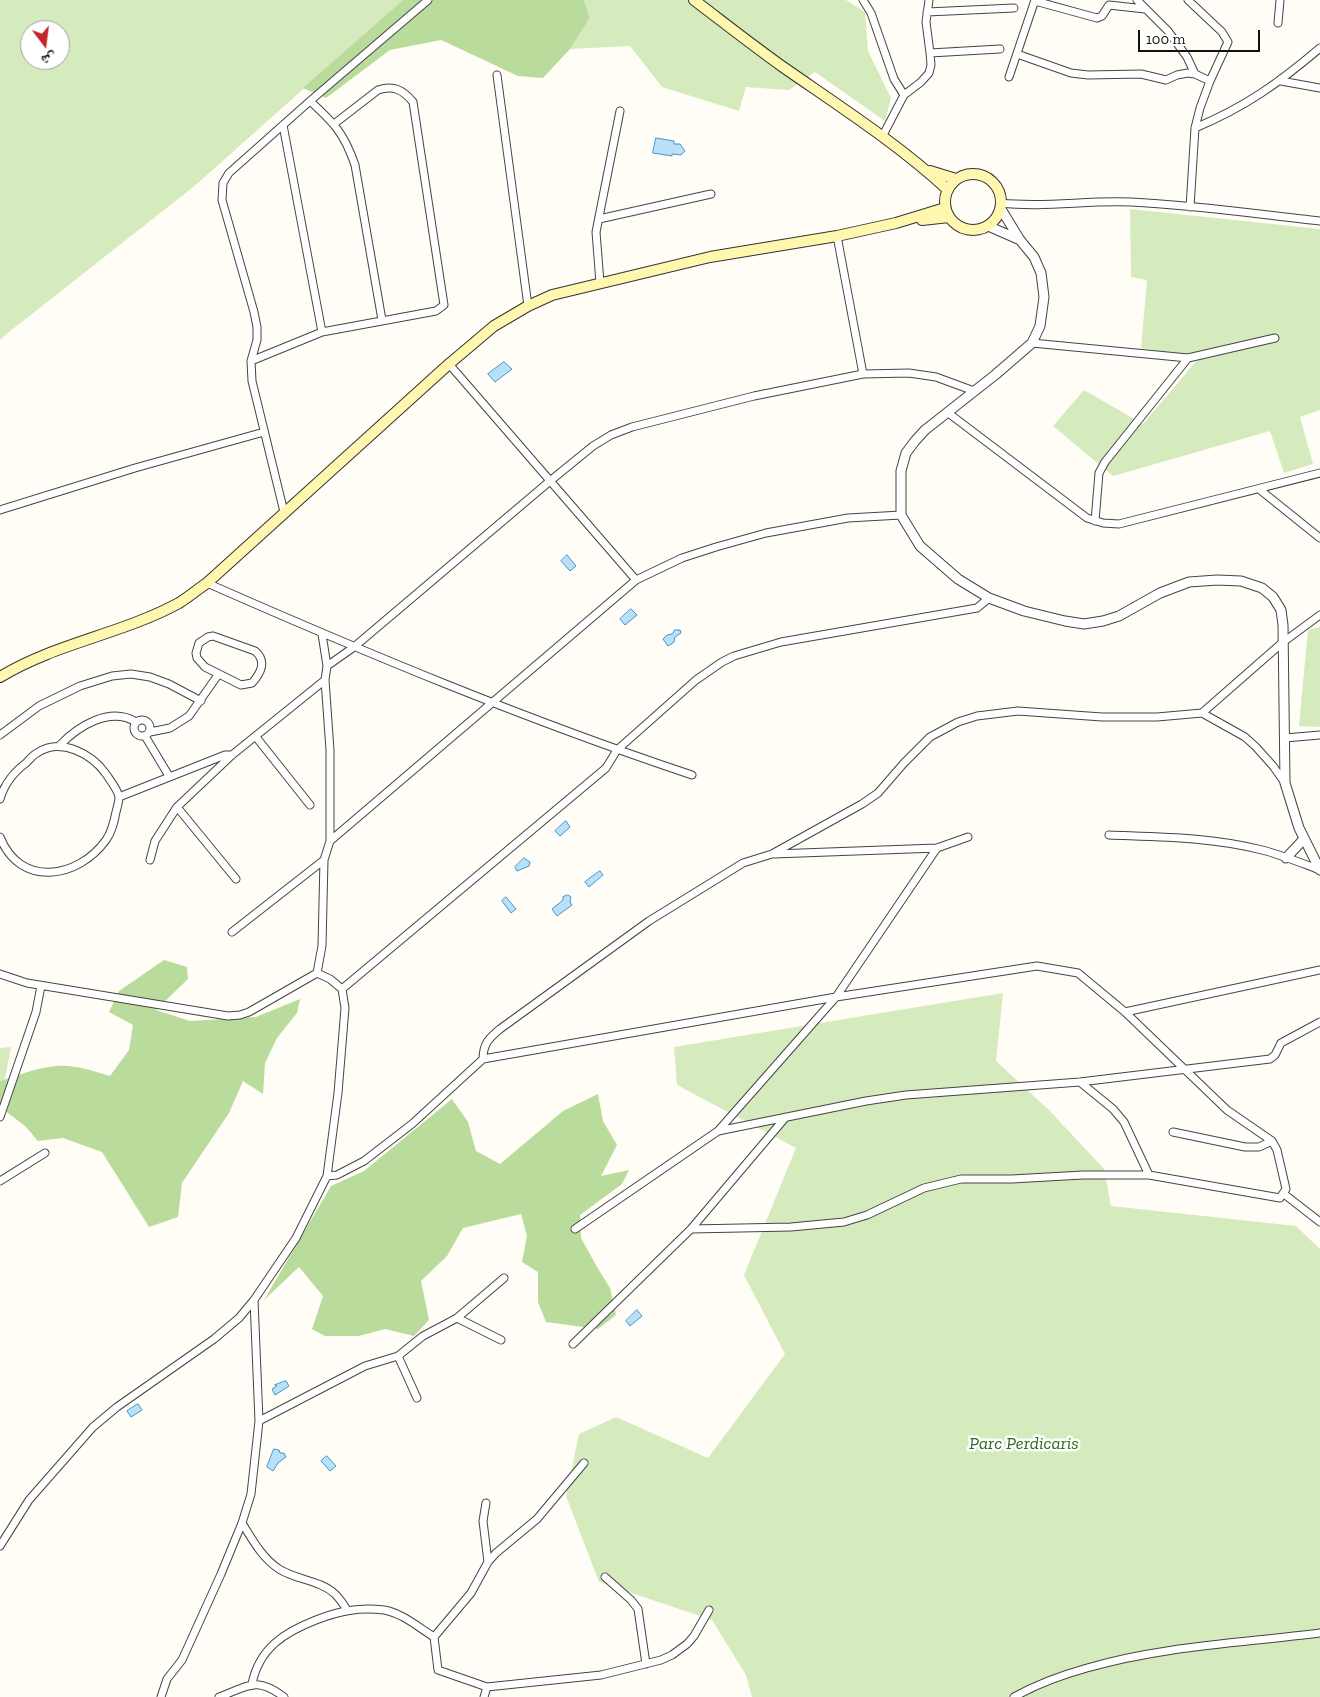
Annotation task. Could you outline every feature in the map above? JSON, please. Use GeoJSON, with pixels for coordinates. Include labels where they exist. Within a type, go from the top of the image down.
{"type":"FeatureCollection","features":[{"type":"Feature","properties":{"kind":"main road"},"geometry":{"type":"LineString","coordinates":[[694,0],[780,65],[925,169],[948,190]]}},
{"type":"Feature","properties":{"kind":"main road"},"geometry":{"type":"LineString","coordinates":[[925,169],[956,179]]}},
{"type":"Feature","properties":{"kind":"main road"},"geometry":{"type":"LineString","coordinates":[[971,174],[980,174],[989,178],[996,185],[1000,194],[1001,206],[996,219],[988,226],[971,230],[955,224],[947,212],[945,198],[956,179],[971,174]]}},
{"type":"Feature","properties":{"kind":"main road"},"geometry":{"type":"LineString","coordinates":[[0,677],[36,658],[156,614],[181,602],[207,583],[448,364],[494,326],[528,306],[552,295],[710,257],[837,236],[947,212]]}},
{"type":"Feature","properties":{"kind":"street"},"geometry":{"type":"LineString","coordinates":[[284,512],[255,396],[251,360],[257,340],[254,312],[226,218],[221,192],[223,184],[229,174],[283,125],[428,0]]}},
{"type":"Feature","properties":{"kind":"street"},"geometry":{"type":"LineString","coordinates":[[863,0],[872,13],[894,79],[904,95]]}},
{"type":"Feature","properties":{"kind":"street"},"geometry":{"type":"LineString","coordinates":[[882,137],[904,95],[929,73],[931,64],[926,32],[929,0]]}},
{"type":"Feature","properties":{"kind":"street"},"geometry":{"type":"LineString","coordinates":[[1137,0],[1168,31],[1195,74]]}},
{"type":"Feature","properties":{"kind":"street"},"geometry":{"type":"LineString","coordinates":[[1188,0],[1222,32],[1228,42],[1210,81],[1195,128],[1190,207]]}},
{"type":"Feature","properties":{"kind":"street"},"geometry":{"type":"LineString","coordinates":[[1278,23],[1280,0]]}},
{"type":"Feature","properties":{"kind":"street"},"geometry":{"type":"LineString","coordinates":[[1009,77],[1035,1],[1097,18],[1102,16],[1109,5],[1145,9]]}},
{"type":"Feature","properties":{"kind":"street"},"geometry":{"type":"LineString","coordinates":[[927,12],[1014,8]]}},
{"type":"Feature","properties":{"kind":"street"},"geometry":{"type":"LineString","coordinates":[[1195,128],[1221,118],[1246,104],[1316,55],[1320,48]]}},
{"type":"Feature","properties":{"kind":"street"},"geometry":{"type":"LineString","coordinates":[[930,53],[1000,49]]}},
{"type":"Feature","properties":{"kind":"street"},"geometry":{"type":"LineString","coordinates":[[1017,54],[1061,70],[1080,74],[1141,74],[1166,80],[1188,73],[1210,81]]}},
{"type":"Feature","properties":{"kind":"street"},"geometry":{"type":"LineString","coordinates":[[497,75],[528,306]]}},
{"type":"Feature","properties":{"kind":"street"},"geometry":{"type":"LineString","coordinates":[[1280,81],[1320,88]]}},
{"type":"Feature","properties":{"kind":"street"},"geometry":{"type":"LineString","coordinates":[[251,360],[322,332],[436,310],[444,305],[413,102],[401,90],[386,88],[378,90],[334,124]]}},
{"type":"Feature","properties":{"kind":"street"},"geometry":{"type":"LineString","coordinates":[[310,101],[334,124],[348,144],[355,165],[382,320]]}},
{"type":"Feature","properties":{"kind":"street"},"geometry":{"type":"LineString","coordinates":[[600,283],[596,232],[620,111]]}},
{"type":"Feature","properties":{"kind":"street"},"geometry":{"type":"LineString","coordinates":[[283,125],[322,332]]}},
{"type":"Feature","properties":{"kind":"street"},"geometry":{"type":"LineString","coordinates":[[599,218],[711,194]]}},
{"type":"Feature","properties":{"kind":"street"},"geometry":{"type":"LineString","coordinates":[[1320,220],[1131,202],[1086,201],[1001,206],[1020,240],[1034,257],[1041,273],[1044,297],[1040,326],[1032,343],[995,376],[947,412],[915,440],[906,453],[901,471],[901,515],[920,546],[958,579],[989,598],[1024,611],[1084,624],[1104,621],[1119,616],[1160,593],[1189,582],[1242,581],[1262,588],[1273,597],[1281,610],[1283,625],[1285,783],[1293,814],[1320,870]]}},
{"type":"Feature","properties":{"kind":"street"},"geometry":{"type":"LineString","coordinates":[[988,226],[1020,240]]}},
{"type":"Feature","properties":{"kind":"street"},"geometry":{"type":"LineString","coordinates":[[837,236],[863,374]]}},
{"type":"Feature","properties":{"kind":"street"},"geometry":{"type":"LineString","coordinates":[[1032,343],[1188,358],[1275,338]]}},
{"type":"Feature","properties":{"kind":"street"},"geometry":{"type":"LineString","coordinates":[[1095,521],[1099,473],[1104,462],[1188,358]]}},
{"type":"Feature","properties":{"kind":"street"},"geometry":{"type":"LineString","coordinates":[[448,364],[636,580]]}},
{"type":"Feature","properties":{"kind":"street"},"geometry":{"type":"LineString","coordinates":[[327,666],[354,647],[593,446],[611,435],[632,426],[754,396],[863,374],[909,373],[936,377],[974,391]]}},
{"type":"Feature","properties":{"kind":"street"},"geometry":{"type":"LineString","coordinates":[[947,412],[1087,518],[1110,525],[1320,473]]}},
{"type":"Feature","properties":{"kind":"street"},"geometry":{"type":"LineString","coordinates":[[0,510],[135,468],[264,432]]}},
{"type":"Feature","properties":{"kind":"street"},"geometry":{"type":"LineString","coordinates":[[1259,489],[1320,538]]}},
{"type":"Feature","properties":{"kind":"street"},"geometry":{"type":"LineString","coordinates":[[330,841],[636,580],[682,558],[766,533],[848,518],[901,515]]}},
{"type":"Feature","properties":{"kind":"street"},"geometry":{"type":"LineString","coordinates":[[207,583],[322,634],[494,703],[617,750],[692,775]]}},
{"type":"Feature","properties":{"kind":"street"},"geometry":{"type":"LineString","coordinates":[[342,989],[606,768],[617,750],[696,680],[722,662],[734,656],[781,642],[977,608],[989,598]]}},
{"type":"Feature","properties":{"kind":"street"},"geometry":{"type":"LineString","coordinates":[[1202,713],[1282,643],[1320,615]]}},
{"type":"Feature","properties":{"kind":"street"},"geometry":{"type":"LineString","coordinates":[[317,973],[322,946],[324,860],[330,841],[330,750],[325,680],[327,666],[322,634]]}},
{"type":"Feature","properties":{"kind":"street"},"geometry":{"type":"LineString","coordinates":[[208,637],[221,638],[254,651],[261,658],[261,671],[252,683],[241,685],[218,675],[205,667],[197,658],[198,643],[208,637]]}},
{"type":"Feature","properties":{"kind":"street"},"geometry":{"type":"LineString","coordinates":[[0,735],[39,706],[80,686],[112,676],[131,674],[150,676],[201,701]]}},
{"type":"Feature","properties":{"kind":"street"},"geometry":{"type":"LineString","coordinates":[[136,722],[134,727],[135,733],[139,736],[177,725],[189,716],[218,675]]}},
{"type":"Feature","properties":{"kind":"street"},"geometry":{"type":"LineString","coordinates":[[150,860],[154,841],[177,807],[232,755],[325,680]]}},
{"type":"Feature","properties":{"kind":"street"},"geometry":{"type":"LineString","coordinates":[[482,1059],[483,1047],[500,1029],[649,921],[743,863],[772,854],[862,804],[878,793],[926,740],[958,722],[977,716],[1018,711],[1102,717],[1157,717],[1202,713],[1245,738],[1256,747],[1285,783]]}},
{"type":"Feature","properties":{"kind":"street"},"geometry":{"type":"LineString","coordinates":[[0,800],[17,770],[38,752],[59,746],[79,728],[98,720],[117,716],[127,716],[136,722]]}},
{"type":"Feature","properties":{"kind":"street"},"geometry":{"type":"LineString","coordinates":[[136,722],[147,721],[150,726],[147,734],[170,776]]}},
{"type":"Feature","properties":{"kind":"street"},"geometry":{"type":"LineString","coordinates":[[1285,738],[1320,735]]}},
{"type":"Feature","properties":{"kind":"street"},"geometry":{"type":"LineString","coordinates":[[256,737],[310,805]]}},
{"type":"Feature","properties":{"kind":"street"},"geometry":{"type":"LineString","coordinates":[[0,837],[3,845],[21,864],[29,869],[43,873],[56,873],[79,866],[107,839],[113,826],[119,797],[112,782],[92,759],[76,750],[59,746]]}},
{"type":"Feature","properties":{"kind":"street"},"geometry":{"type":"LineString","coordinates":[[119,797],[225,755],[232,755]]}},
{"type":"Feature","properties":{"kind":"street"},"geometry":{"type":"LineString","coordinates":[[177,807],[236,879]]}},
{"type":"Feature","properties":{"kind":"street"},"geometry":{"type":"LineString","coordinates":[[1109,835],[1186,838],[1224,842],[1262,850],[1320,870]]}},
{"type":"Feature","properties":{"kind":"street"},"geometry":{"type":"LineString","coordinates":[[772,854],[937,848],[968,837]]}},
{"type":"Feature","properties":{"kind":"street"},"geometry":{"type":"LineString","coordinates":[[1286,858],[1304,839]]}},
{"type":"Feature","properties":{"kind":"street"},"geometry":{"type":"LineString","coordinates":[[575,1229],[718,1131],[836,997],[937,848]]}},
{"type":"Feature","properties":{"kind":"street"},"geometry":{"type":"LineString","coordinates":[[232,932],[324,860]]}},
{"type":"Feature","properties":{"kind":"street"},"geometry":{"type":"LineString","coordinates":[[327,1176],[337,1175],[372,1154],[412,1124],[482,1059],[836,997],[1037,966],[1078,973],[1125,1012],[1227,1110],[1272,1141],[1277,1150],[1286,1189],[1280,1198],[1149,1176],[1083,1175],[1012,1179],[961,1179],[924,1188],[867,1215],[844,1222],[790,1227],[691,1229]]}},
{"type":"Feature","properties":{"kind":"street"},"geometry":{"type":"LineString","coordinates":[[1125,1012],[1320,970]]}},
{"type":"Feature","properties":{"kind":"street"},"geometry":{"type":"LineString","coordinates":[[0,1546],[29,1500],[93,1427],[141,1390],[214,1339],[239,1318],[254,1300],[296,1238],[327,1176],[338,1093],[345,1008],[342,989],[330,978],[317,973]]}},
{"type":"Feature","properties":{"kind":"street"},"geometry":{"type":"LineString","coordinates":[[0,974],[41,986],[228,1016],[248,1012],[317,973]]}},
{"type":"Feature","properties":{"kind":"street"},"geometry":{"type":"LineString","coordinates":[[0,1117],[36,1012],[41,986]]}},
{"type":"Feature","properties":{"kind":"street"},"geometry":{"type":"LineString","coordinates":[[718,1131],[866,1101],[906,1095],[1080,1082],[1270,1060],[1281,1043],[1320,1022]]}},
{"type":"Feature","properties":{"kind":"street"},"geometry":{"type":"LineString","coordinates":[[1080,1082],[1113,1109],[1124,1122],[1149,1176]]}},
{"type":"Feature","properties":{"kind":"street"},"geometry":{"type":"LineString","coordinates":[[573,1344],[691,1229],[786,1118]]}},
{"type":"Feature","properties":{"kind":"street"},"geometry":{"type":"LineString","coordinates":[[1173,1132],[1245,1147],[1259,1147],[1272,1141]]}},
{"type":"Feature","properties":{"kind":"street"},"geometry":{"type":"LineString","coordinates":[[0,1180],[45,1153]]}},
{"type":"Feature","properties":{"kind":"street"},"geometry":{"type":"LineString","coordinates":[[1284,1194],[1320,1222]]}},
{"type":"Feature","properties":{"kind":"street"},"geometry":{"type":"LineString","coordinates":[[259,1421],[365,1366],[398,1356],[423,1336],[457,1318],[504,1278]]}},
{"type":"Feature","properties":{"kind":"street"},"geometry":{"type":"LineString","coordinates":[[161,1697],[167,1679],[182,1660],[247,1511],[254,1478],[259,1421],[254,1300]]}},
{"type":"Feature","properties":{"kind":"street"},"geometry":{"type":"LineString","coordinates":[[457,1318],[501,1340]]}},
{"type":"Feature","properties":{"kind":"street"},"geometry":{"type":"LineString","coordinates":[[398,1356],[417,1398]]}},
{"type":"Feature","properties":{"kind":"street"},"geometry":{"type":"LineString","coordinates":[[584,1463],[537,1519],[503,1546],[488,1562],[471,1593],[434,1637],[438,1670],[487,1687],[594,1676],[646,1664],[672,1655],[694,1636],[709,1610]]}},
{"type":"Feature","properties":{"kind":"street"},"geometry":{"type":"LineString","coordinates":[[486,1503],[484,1521],[488,1562]]}},
{"type":"Feature","properties":{"kind":"street"},"geometry":{"type":"LineString","coordinates":[[242,1523],[268,1560],[291,1575],[324,1587],[335,1594],[348,1610]]}},
{"type":"Feature","properties":{"kind":"street"},"geometry":{"type":"LineString","coordinates":[[605,1577],[631,1600],[638,1610],[646,1664]]}},
{"type":"Feature","properties":{"kind":"street"},"geometry":{"type":"LineString","coordinates":[[252,1684],[255,1672],[266,1652],[284,1635],[304,1625],[348,1610],[378,1610],[394,1613],[402,1616],[434,1637]]}},
{"type":"Feature","properties":{"kind":"street"},"geometry":{"type":"LineString","coordinates":[[1014,1697],[1027,1689],[1062,1675],[1127,1657],[1185,1648],[1320,1633]]}},
{"type":"Feature","properties":{"kind":"street"},"geometry":{"type":"LineString","coordinates":[[219,1697],[252,1684],[269,1686],[284,1697]]}},
{"type":"Feature","properties":{"kind":"street"},"geometry":{"type":"LineString","coordinates":[[484,1697],[487,1687]]}},
{"type":"Feature","properties":{"kind":"green space"},"geometry":{"type":"Polygon","coordinates":[[[0,0],[403,0],[197,184],[0,340],[0,0]]]}},
{"type":"Feature","properties":{"kind":"green space"},"geometry":{"type":"Polygon","coordinates":[[[403,0],[584,0],[590,18],[570,49],[543,78],[518,76],[441,40],[390,50],[326,98],[303,88],[403,0]]]}},
{"type":"Feature","properties":{"kind":"green space"},"geometry":{"type":"Polygon","coordinates":[[[584,0],[846,0],[865,12],[868,51],[891,98],[885,121],[815,72],[789,90],[746,87],[739,111],[662,87],[630,46],[570,49],[590,18],[584,0]]]}},
{"type":"Feature","properties":{"kind":"green space"},"geometry":{"type":"Polygon","coordinates":[[[1130,209],[1320,229],[1320,410],[1300,417],[1313,464],[1284,473],[1270,431],[1113,476],[1053,426],[1084,390],[1143,424],[1198,359],[1141,348],[1147,280],[1131,277],[1130,209]]]}},
{"type":"Feature","properties":{"kind":"green space"},"geometry":{"type":"Polygon","coordinates":[[[1320,627],[1320,727],[1299,726],[1308,630],[1320,627]]]}},
{"type":"Feature","properties":{"kind":"green space"},"geometry":{"type":"Polygon","coordinates":[[[164,960],[187,967],[188,979],[156,1010],[190,1021],[256,1017],[300,999],[297,1013],[277,1038],[265,1063],[263,1094],[243,1081],[229,1113],[182,1183],[178,1217],[149,1227],[102,1152],[63,1138],[38,1141],[25,1126],[0,1107],[0,1081],[35,1070],[62,1066],[83,1068],[110,1076],[129,1050],[133,1025],[109,1012],[119,991],[164,960]]]}},
{"type":"Feature","properties":{"kind":"green space","name":"Parc Perdicaris"},"geometry":{"type":"Polygon","coordinates":[[[1003,993],[996,1061],[1049,1110],[1104,1169],[1111,1206],[1296,1226],[1320,1249],[1320,1697],[752,1697],[746,1675],[712,1620],[599,1582],[566,1496],[579,1434],[616,1417],[708,1458],[785,1354],[744,1275],[796,1148],[677,1085],[674,1047],[1003,993]]]}},
{"type":"Feature","properties":{"kind":"green space"},"geometry":{"type":"Polygon","coordinates":[[[11,1047],[5,1079],[0,1081],[0,1048],[11,1047]]]}},
{"type":"Feature","properties":{"kind":"green space"},"geometry":{"type":"Polygon","coordinates":[[[598,1094],[603,1121],[617,1145],[601,1176],[629,1170],[622,1184],[580,1215],[581,1238],[610,1288],[616,1315],[598,1329],[546,1322],[538,1302],[538,1272],[522,1262],[527,1236],[521,1214],[463,1228],[447,1256],[421,1281],[429,1320],[414,1336],[385,1329],[359,1336],[325,1336],[312,1329],[323,1296],[299,1267],[264,1300],[331,1186],[364,1171],[452,1099],[468,1122],[476,1151],[500,1164],[563,1111],[598,1094]]]}},
{"type":"Feature","properties":{"kind":"water"},"geometry":{"type":"Polygon","coordinates":[[[656,138],[674,141],[674,144],[680,144],[685,151],[681,155],[672,154],[672,156],[653,153],[656,138]]]}},
{"type":"Feature","properties":{"kind":"water"},"geometry":{"type":"Polygon","coordinates":[[[504,362],[512,369],[495,382],[488,374],[504,362]]]}},
{"type":"Feature","properties":{"kind":"water"},"geometry":{"type":"Polygon","coordinates":[[[567,555],[576,566],[570,571],[561,561],[567,555]]]}},
{"type":"Feature","properties":{"kind":"water"},"geometry":{"type":"Polygon","coordinates":[[[631,609],[637,615],[625,625],[620,619],[631,609]]]}},
{"type":"Feature","properties":{"kind":"water"},"geometry":{"type":"Polygon","coordinates":[[[675,630],[680,630],[681,633],[668,646],[663,639],[675,630]]]}},
{"type":"Feature","properties":{"kind":"water"},"geometry":{"type":"Polygon","coordinates":[[[566,821],[570,827],[560,836],[555,831],[566,821]]]}},
{"type":"Feature","properties":{"kind":"water"},"geometry":{"type":"Polygon","coordinates":[[[524,858],[530,862],[529,866],[517,871],[515,867],[524,858]]]}},
{"type":"Feature","properties":{"kind":"water"},"geometry":{"type":"Polygon","coordinates":[[[600,871],[603,875],[589,887],[585,882],[600,871]]]}},
{"type":"Feature","properties":{"kind":"water"},"geometry":{"type":"Polygon","coordinates":[[[568,895],[571,897],[570,902],[572,905],[557,916],[552,909],[563,900],[563,897],[568,895]]]}},
{"type":"Feature","properties":{"kind":"water"},"geometry":{"type":"Polygon","coordinates":[[[506,897],[516,909],[511,913],[502,901],[506,897]]]}},
{"type":"Feature","properties":{"kind":"water"},"geometry":{"type":"Polygon","coordinates":[[[637,1310],[642,1316],[630,1326],[626,1321],[637,1310]]]}},
{"type":"Feature","properties":{"kind":"water"},"geometry":{"type":"Polygon","coordinates":[[[286,1381],[289,1386],[275,1395],[272,1389],[277,1386],[275,1385],[286,1381]]]}},
{"type":"Feature","properties":{"kind":"water"},"geometry":{"type":"Polygon","coordinates":[[[138,1404],[142,1410],[131,1417],[127,1411],[138,1404]]]}},
{"type":"Feature","properties":{"kind":"water"},"geometry":{"type":"Polygon","coordinates":[[[274,1449],[284,1453],[286,1457],[278,1463],[273,1471],[267,1467],[274,1449]]]}},
{"type":"Feature","properties":{"kind":"water"},"geometry":{"type":"Polygon","coordinates":[[[327,1456],[336,1466],[330,1471],[321,1461],[327,1456]]]}}]}
